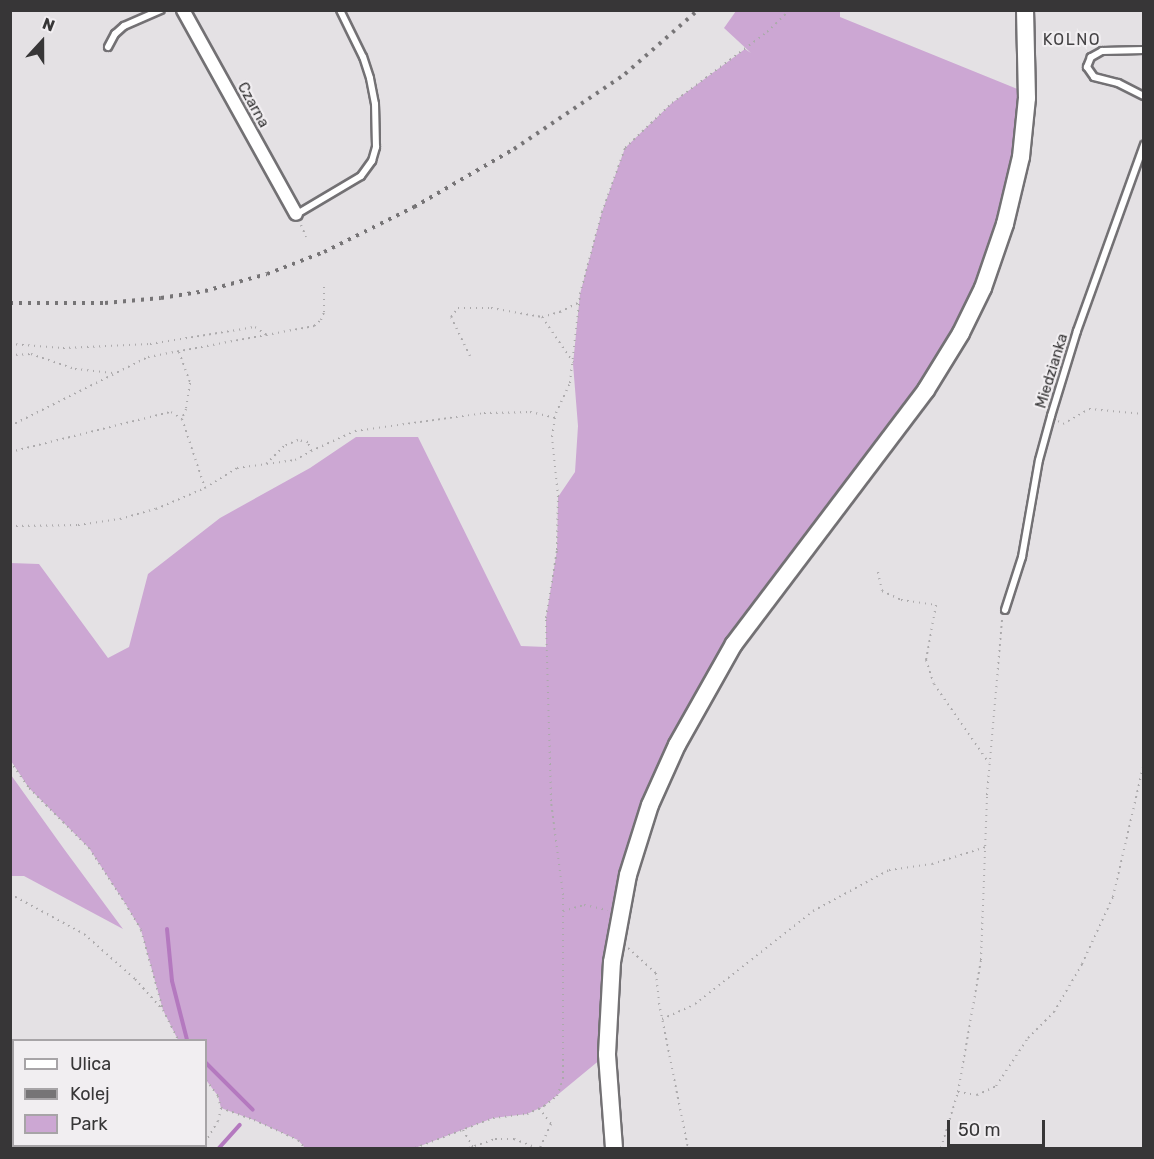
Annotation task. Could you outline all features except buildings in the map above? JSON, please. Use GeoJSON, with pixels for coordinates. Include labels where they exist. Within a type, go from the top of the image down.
{"type":"FeatureCollection","features":[{"type":"Feature","properties":{"kind":"main road"},"geometry":{"type":"LineString","coordinates":[[614,1149],[607,1054],[608,1008],[615,940],[636,846],[650,805],[676,745],[705,692],[767,597],[926,390],[961,333],[983,288],[1005,224],[1021,157],[1027,98],[1025,10]]}},
{"type":"Feature","properties":{"kind":"street","name":"Czarna"},"geometry":{"type":"LineString","coordinates":[[183,10],[296,214]]}},
{"type":"Feature","properties":{"kind":"lane"},"geometry":{"type":"LineString","coordinates":[[108,47],[115,34],[124,26],[161,10]]}},
{"type":"Feature","properties":{"kind":"lane"},"geometry":{"type":"LineString","coordinates":[[296,214],[361,176],[372,161],[376,147],[375,104],[370,78],[363,57],[340,10]]}},
{"type":"Feature","properties":{"kind":"lane"},"geometry":{"type":"LineString","coordinates":[[1143,50],[1102,51],[1091,57],[1087,67],[1094,77],[1118,83],[1143,96]]}},
{"type":"Feature","properties":{"kind":"lane","name":"Miedzianka"},"geometry":{"type":"LineString","coordinates":[[1005,610],[1022,557],[1040,460],[1051,416],[1077,331],[1143,145]]}},
{"type":"Feature","properties":{"kind":"path"},"geometry":{"type":"LineString","coordinates":[[415,1149],[493,1118],[527,1113],[539,1108],[556,1096],[563,1079],[563,911],[551,801],[546,618],[557,550],[558,497],[552,437],[555,418],[567,392],[573,362],[579,302],[602,212],[625,148],[672,103],[768,32],[790,10]]}},
{"type":"Feature","properties":{"kind":"path"},"geometry":{"type":"LineString","coordinates":[[10,426],[65,400],[113,372],[148,357],[314,326],[321,320],[325,303],[324,284]]}},
{"type":"Feature","properties":{"kind":"path"},"geometry":{"type":"LineString","coordinates":[[470,356],[451,317],[458,308],[491,308],[542,317],[560,312],[579,302]]}},
{"type":"Feature","properties":{"kind":"path"},"geometry":{"type":"LineString","coordinates":[[542,317],[573,362]]}},
{"type":"Feature","properties":{"kind":"path"},"geometry":{"type":"LineString","coordinates":[[10,344],[63,348],[150,344],[255,327],[267,335]]}},
{"type":"Feature","properties":{"kind":"path"},"geometry":{"type":"LineString","coordinates":[[179,352],[190,383],[186,409],[182,418],[205,488]]}},
{"type":"Feature","properties":{"kind":"path"},"geometry":{"type":"LineString","coordinates":[[10,356],[31,354],[75,369],[113,372]]}},
{"type":"Feature","properties":{"kind":"path"},"geometry":{"type":"LineString","coordinates":[[1051,416],[1063,424],[1089,409],[1143,414]]}},
{"type":"Feature","properties":{"kind":"path"},"geometry":{"type":"LineString","coordinates":[[10,452],[153,415],[171,412],[182,418]]}},
{"type":"Feature","properties":{"kind":"path"},"geometry":{"type":"LineString","coordinates":[[10,526],[78,525],[120,519],[156,509],[205,488],[237,468],[295,460],[355,431],[484,413],[530,412],[555,418]]}},
{"type":"Feature","properties":{"kind":"path"},"geometry":{"type":"LineString","coordinates":[[266,464],[284,446],[298,440],[308,442],[310,451]]}},
{"type":"Feature","properties":{"kind":"path"},"geometry":{"type":"LineString","coordinates":[[878,572],[882,591],[901,600],[936,605],[926,660],[934,684],[989,763]]}},
{"type":"Feature","properties":{"kind":"path"},"geometry":{"type":"LineString","coordinates":[[941,1149],[958,1092],[981,960],[989,763],[1000,633],[1005,610]]}},
{"type":"Feature","properties":{"kind":"path"},"geometry":{"type":"LineString","coordinates":[[10,761],[29,788],[89,848],[141,930],[163,1010],[177,1039]]}},
{"type":"Feature","properties":{"kind":"path"},"geometry":{"type":"LineString","coordinates":[[958,1092],[977,1095],[996,1086],[1028,1038],[1054,1012],[1082,964],[1113,897],[1126,851],[1143,763]]}},
{"type":"Feature","properties":{"kind":"path"},"geometry":{"type":"LineString","coordinates":[[662,1019],[695,1004],[813,911],[879,875],[889,870],[932,864],[986,847]]}},
{"type":"Feature","properties":{"kind":"path"},"geometry":{"type":"LineString","coordinates":[[10,894],[84,934],[135,978],[163,1010]]}},
{"type":"Feature","properties":{"kind":"path"},"geometry":{"type":"LineString","coordinates":[[563,911],[584,905],[620,913]]}},
{"type":"Feature","properties":{"kind":"path"},"geometry":{"type":"LineString","coordinates":[[615,940],[629,948],[656,973],[662,1019],[688,1149]]}},
{"type":"Feature","properties":{"kind":"path"},"geometry":{"type":"LineString","coordinates":[[207,1081],[218,1096],[221,1108],[218,1121],[207,1139]]}},
{"type":"Feature","properties":{"kind":"path"},"geometry":{"type":"LineString","coordinates":[[221,1108],[289,1136],[305,1149]]}},
{"type":"Feature","properties":{"kind":"path"},"geometry":{"type":"LineString","coordinates":[[469,1149],[495,1139],[514,1139],[539,1149],[551,1124],[539,1108]]}},
{"type":"Feature","properties":{"kind":"path"},"geometry":{"type":"LineString","coordinates":[[463,1130],[473,1147]]}},
{"type":"Feature","properties":{"kind":"green space"},"geometry":{"type":"Polygon","coordinates":[[[736,11],[840,11],[840,17],[1027,93],[1021,157],[961,333],[734,644],[636,846],[607,1054],[544,1106],[527,1114],[493,1118],[415,1148],[305,1148],[298,1140],[221,1108],[218,1096],[207,1081],[207,1039],[178,1039],[163,1010],[141,930],[125,903],[89,848],[29,788],[11,761],[10,563],[39,564],[108,658],[129,647],[148,574],[220,518],[310,468],[356,437],[418,437],[521,646],[546,647],[546,618],[557,550],[558,497],[575,472],[578,426],[573,364],[580,294],[602,212],[625,148],[672,103],[745,49],[751,53],[724,28],[736,11]]]}},
{"type":"Feature","properties":{"kind":"green space"},"geometry":{"type":"Polygon","coordinates":[[[11,775],[123,929],[24,876],[11,876],[11,775]]]}},
{"type":"Feature","properties":{"kind":"waterway"},"geometry":{"type":"LineString","coordinates":[[167,929],[172,981],[187,1039]]}},
{"type":"Feature","properties":{"kind":"waterway"},"geometry":{"type":"LineString","coordinates":[[207,1064],[253,1110]]}},
{"type":"Feature","properties":{"kind":"waterway"},"geometry":{"type":"LineString","coordinates":[[219,1148],[240,1125]]}},
{"type":"Feature","properties":{"kind":"railway"},"geometry":{"type":"LineString","coordinates":[[10,303],[105,303],[205,291],[267,274],[324,252],[414,207],[514,149],[625,74],[698,10]]}},
{"type":"Feature","properties":{"kind":"district","name":"KOLNO"},"geometry":{"type":"Point","coordinates":[1072,40]}}]}
